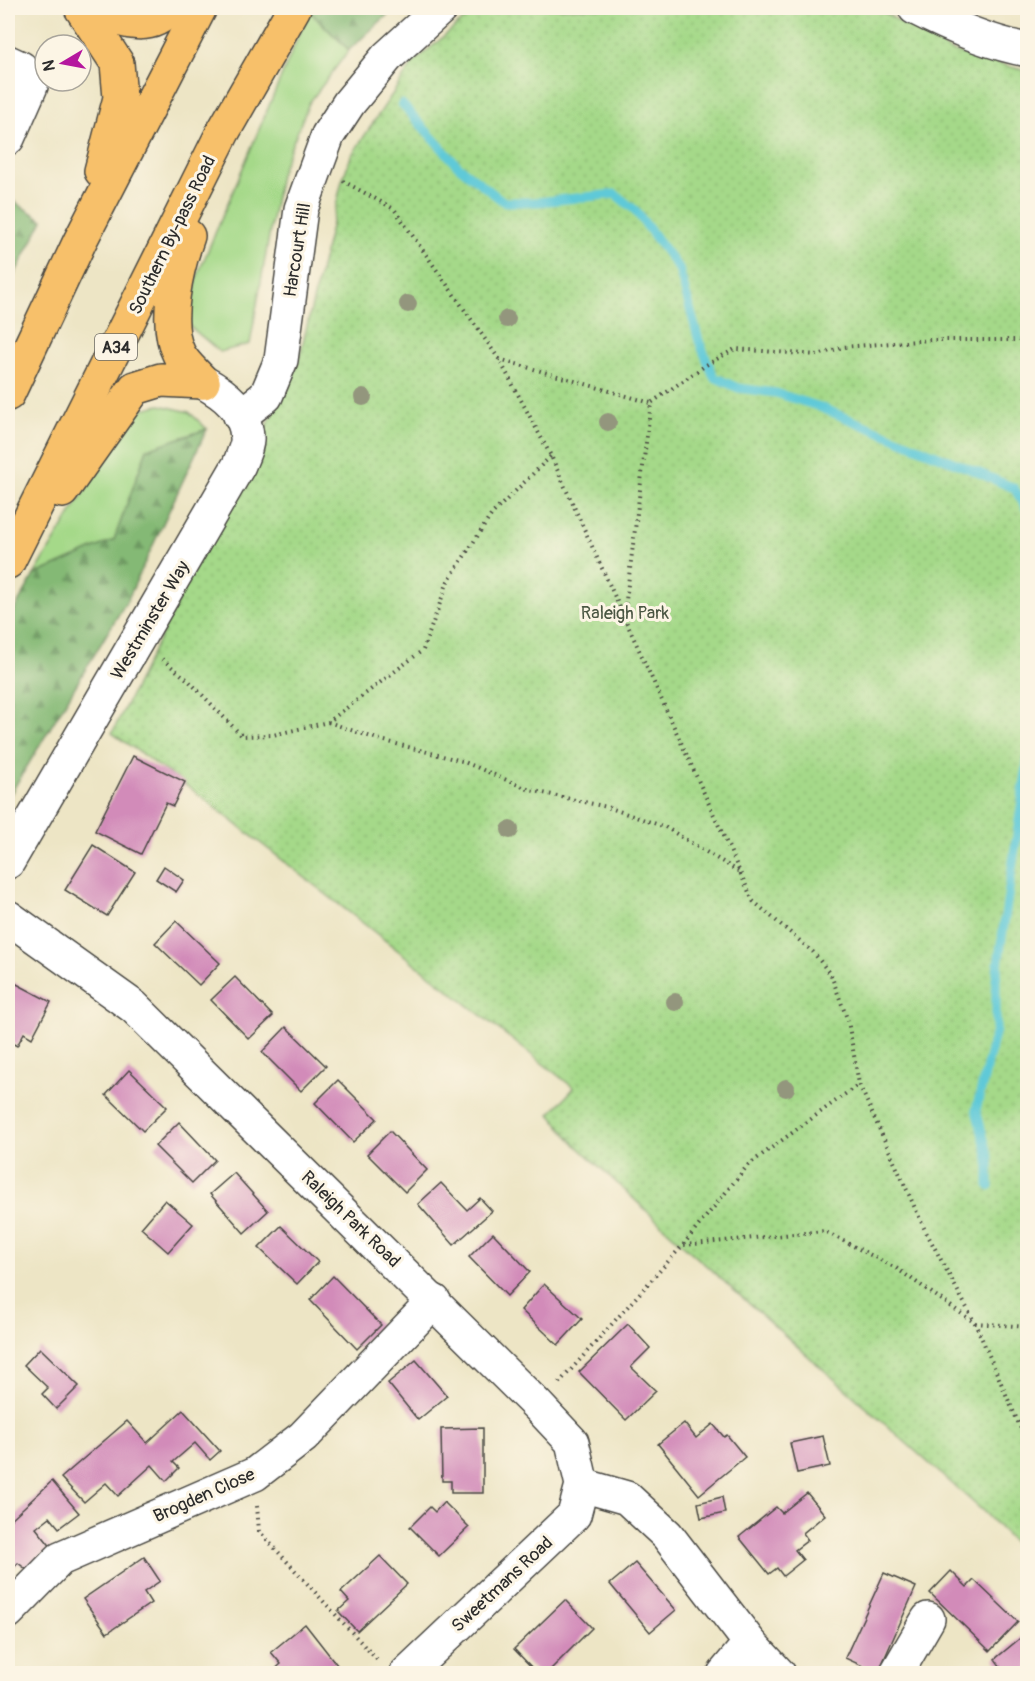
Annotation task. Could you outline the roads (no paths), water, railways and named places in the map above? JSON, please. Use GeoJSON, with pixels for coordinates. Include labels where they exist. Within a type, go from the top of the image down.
{"type":"FeatureCollection","features":[{"type":"Feature","properties":{"kind":"highway"},"geometry":{"type":"LineString","coordinates":[[80,241],[111,137],[120,98],[117,63],[81,8]]}},
{"type":"Feature","properties":{"kind":"highway"},"geometry":{"type":"LineString","coordinates":[[93,8],[114,18],[138,24],[163,16],[170,8]]}},
{"type":"Feature","properties":{"kind":"highway"},"geometry":{"type":"LineString","coordinates":[[8,394],[80,241],[200,8]]}},
{"type":"Feature","properties":{"kind":"highway","name":"Southern By-pass Road"},"geometry":{"type":"LineString","coordinates":[[8,562],[223,132],[294,8]]}},
{"type":"Feature","properties":{"kind":"highway"},"geometry":{"type":"LineString","coordinates":[[203,382],[178,354],[171,316],[177,269],[223,132]]}},
{"type":"Feature","properties":{"kind":"highway"},"geometry":{"type":"LineString","coordinates":[[8,567],[135,388],[161,380],[203,382]]}},
{"type":"Feature","properties":{"kind":"street","name":"Harcourt Hill"},"geometry":{"type":"LineString","coordinates":[[240,416],[266,396],[281,360],[301,208],[313,170],[328,135],[349,103],[387,57],[441,8]]}},
{"type":"Feature","properties":{"kind":"street"},"geometry":{"type":"LineString","coordinates":[[915,8],[937,20],[1007,46],[1028,50]]}},
{"type":"Feature","properties":{"kind":"street"},"geometry":{"type":"LineString","coordinates":[[8,62],[21,68],[31,86],[8,138]]}},
{"type":"Feature","properties":{"kind":"street","name":"Westminster Way"},"geometry":{"type":"LineString","coordinates":[[8,862],[239,465],[247,438],[240,416],[228,396],[203,382]]}},
{"type":"Feature","properties":{"kind":"street","name":"Raleigh Park Road"},"geometry":{"type":"LineString","coordinates":[[8,916],[134,1007],[434,1301],[572,1442],[582,1485]]}},
{"type":"Feature","properties":{"kind":"street","name":"Brogden Close"},"geometry":{"type":"LineString","coordinates":[[8,1612],[60,1559],[255,1474],[303,1437],[434,1301]]}},
{"type":"Feature","properties":{"kind":"street"},"geometry":{"type":"LineString","coordinates":[[582,1485],[627,1498],[668,1535],[750,1643],[779,1674]]}},
{"type":"Feature","properties":{"kind":"street","name":"Sweetmans Road"},"geometry":{"type":"LineString","coordinates":[[394,1670],[574,1515],[582,1485]]}},
{"type":"Feature","properties":{"kind":"street"},"geometry":{"type":"LineString","coordinates":[[896,1674],[928,1619]]}},
{"type":"Feature","properties":{"kind":"street"},"geometry":{"type":"LineString","coordinates":[[724,1674],[750,1643]]}},
{"type":"Feature","properties":{"kind":"waterway"},"geometry":{"type":"LineString","coordinates":[[402,104],[458,166],[504,202],[538,202],[615,194],[635,210],[679,269],[699,341],[714,377],[738,388],[776,393],[817,406],[970,469],[1014,488],[1028,511]]}},
{"type":"Feature","properties":{"kind":"waterway"},"geometry":{"type":"LineString","coordinates":[[989,1186],[989,1158],[976,1110],[996,1030],[996,979],[1028,759]]}},
{"type":"Feature","properties":{"kind":"park label","name":"Raleigh Park"},"geometry":{"type":"Point","coordinates":[625,613]}}]}
